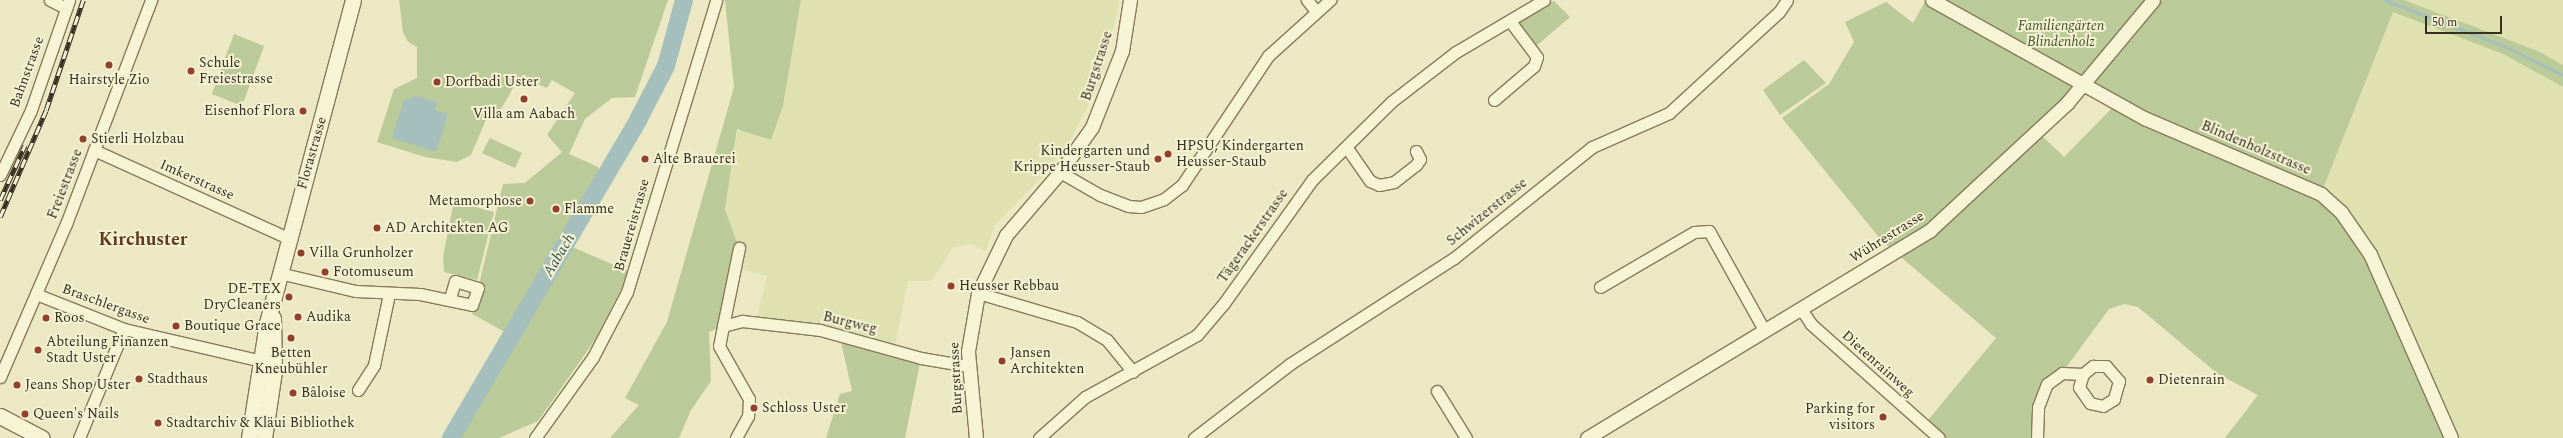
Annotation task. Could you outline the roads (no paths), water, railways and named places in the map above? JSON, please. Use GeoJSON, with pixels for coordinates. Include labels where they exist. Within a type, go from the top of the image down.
{"type":"FeatureCollection","features":[{"type":"Feature","properties":{"kind":"main road","name":"Florastrasse"},"geometry":{"type":"LineString","coordinates":[[249,438],[261,361],[279,273],[353,0]]}},
{"type":"Feature","properties":{"kind":"main road","name":"Florastrasse"},"geometry":{"type":"LineString","coordinates":[[264,438],[272,396],[275,362],[271,307]]}},
{"type":"Feature","properties":{"kind":"main road"},"geometry":{"type":"LineString","coordinates":[[0,416],[37,437]]}},
{"type":"Feature","properties":{"kind":"street"},"geometry":{"type":"LineString","coordinates":[[50,0],[68,4]]}},
{"type":"Feature","properties":{"kind":"street","name":"Freiestrasse"},"geometry":{"type":"LineString","coordinates":[[0,377],[36,294],[94,150],[151,0]]}},
{"type":"Feature","properties":{"kind":"street","name":"Brauereistrasse"},"geometry":{"type":"LineString","coordinates":[[536,438],[593,357],[627,292],[716,0]]}},
{"type":"Feature","properties":{"kind":"street","name":"Burgstrasse"},"geometry":{"type":"LineString","coordinates":[[976,438],[968,366],[970,333],[978,293],[1006,235],[1060,172],[1104,102],[1122,51],[1130,0]]}},
{"type":"Feature","properties":{"kind":"street"},"geometry":{"type":"LineString","coordinates":[[1307,0],[1316,12]]}},
{"type":"Feature","properties":{"kind":"street"},"geometry":{"type":"LineString","coordinates":[[1060,172],[1100,195],[1128,206],[1141,207],[1164,199],[1182,185],[1268,56],[1330,0]]}},
{"type":"Feature","properties":{"kind":"street","name":"Tägerackerstrasse"},"geometry":{"type":"LineString","coordinates":[[1039,438],[1085,397],[1190,341],[1205,327],[1312,180],[1347,148],[1391,102],[1456,52],[1544,0]]}},
{"type":"Feature","properties":{"kind":"street","name":"Schwizerstrasse"},"geometry":{"type":"LineString","coordinates":[[1194,438],[1290,364],[1454,258],[1592,147],[1669,113],[1773,17],[1787,0]]}},
{"type":"Feature","properties":{"kind":"street","name":"Blindenholzstrasse"},"geometry":{"type":"LineString","coordinates":[[1932,0],[2082,86],[2144,118],[2303,184],[2321,194],[2341,212],[2370,254],[2451,438]]}},
{"type":"Feature","properties":{"kind":"street","name":"Wührestrasse"},"geometry":{"type":"LineString","coordinates":[[1587,438],[1930,230],[1958,208],[2082,86],[2153,0]]}},
{"type":"Feature","properties":{"kind":"street","name":"Bahnstrasse"},"geometry":{"type":"LineString","coordinates":[[0,175],[31,110],[68,4]]}},
{"type":"Feature","properties":{"kind":"street"},"geometry":{"type":"LineString","coordinates":[[1494,100],[1534,66],[1537,57],[1510,21]]}},
{"type":"Feature","properties":{"kind":"street"},"geometry":{"type":"LineString","coordinates":[[1347,148],[1370,181],[1378,185],[1394,182],[1416,165],[1420,159],[1416,151]]}},
{"type":"Feature","properties":{"kind":"street","name":"Imkerstrasse"},"geometry":{"type":"LineString","coordinates":[[94,150],[288,238]]}},
{"type":"Feature","properties":{"kind":"street"},"geometry":{"type":"LineString","coordinates":[[1600,287],[1694,232],[1709,232],[1764,330]]}},
{"type":"Feature","properties":{"kind":"street"},"geometry":{"type":"LineString","coordinates":[[736,438],[748,416],[749,400],[719,346],[739,248]]}},
{"type":"Feature","properties":{"kind":"street"},"geometry":{"type":"LineString","coordinates":[[279,273],[356,291],[450,298]]}},
{"type":"Feature","properties":{"kind":"street"},"geometry":{"type":"LineString","coordinates":[[978,293],[1077,322],[1108,340],[1133,372]]}},
{"type":"Feature","properties":{"kind":"street","name":"Braschlergasse"},"geometry":{"type":"LineString","coordinates":[[36,294],[124,329],[261,361]]}},
{"type":"Feature","properties":{"kind":"street"},"geometry":{"type":"LineString","coordinates":[[358,390],[374,365],[389,294]]}},
{"type":"Feature","properties":{"kind":"street","name":"Dietenrainweg"},"geometry":{"type":"LineString","coordinates":[[1801,309],[1811,324],[1939,438]]}},
{"type":"Feature","properties":{"kind":"street","name":"Burgweg"},"geometry":{"type":"LineString","coordinates":[[723,326],[742,321],[820,330],[921,358],[968,366]]}},
{"type":"Feature","properties":{"kind":"street"},"geometry":{"type":"LineString","coordinates":[[79,438],[124,329]]}},
{"type":"Feature","properties":{"kind":"street","name":"Florastrasse"},"geometry":{"type":"LineString","coordinates":[[261,361],[268,371],[266,389],[272,396]]}},
{"type":"Feature","properties":{"kind":"street"},"geometry":{"type":"LineString","coordinates":[[2037,438],[2038,407],[2047,384],[2062,373],[2082,374]]}},
{"type":"Feature","properties":{"kind":"street"},"geometry":{"type":"LineString","coordinates":[[1437,391],[1466,438]]}},
{"type":"Feature","properties":{"kind":"water"},"geometry":{"type":"Polygon","coordinates":[[[417,96],[437,102],[435,110],[448,114],[436,152],[392,138],[404,100],[417,96]]]}},
{"type":"Feature","properties":{"kind":"waterway","name":"Aabach"},"geometry":{"type":"LineString","coordinates":[[451,438],[638,120],[666,66],[684,0]]}},
{"type":"Feature","properties":{"kind":"waterway"},"geometry":{"type":"LineString","coordinates":[[2385,0],[2504,46],[2563,75]]}},
{"type":"Feature","properties":{"kind":"railway"},"geometry":{"type":"LineString","coordinates":[[0,217],[46,110],[83,0]]}},
{"type":"Feature","properties":{"kind":"railway"},"geometry":{"type":"LineString","coordinates":[[0,200],[25,145]]}},
{"type":"Feature","properties":{"kind":"place","name":"Hairstyle Zio"},"geometry":{"type":"Point","coordinates":[109,65]}},
{"type":"Feature","properties":{"kind":"place","name":"Schule Freiestrasse"},"geometry":{"type":"Point","coordinates":[191,71]}},
{"type":"Feature","properties":{"kind":"place","name":"Dorfbadi Uster"},"geometry":{"type":"Point","coordinates":[437,82]}},
{"type":"Feature","properties":{"kind":"place","name":"Villa am Aabach"},"geometry":{"type":"Point","coordinates":[524,99]}},
{"type":"Feature","properties":{"kind":"place","name":"Eisenhof Flora"},"geometry":{"type":"Point","coordinates":[303,111]}},
{"type":"Feature","properties":{"kind":"place","name":"Stierli Holzbau"},"geometry":{"type":"Point","coordinates":[83,139]}},
{"type":"Feature","properties":{"kind":"place","name":"HPSU, Kindergarten Heusser-Staub"},"geometry":{"type":"Point","coordinates":[1168,154]}},
{"type":"Feature","properties":{"kind":"place","name":"Alte Brauerei"},"geometry":{"type":"Point","coordinates":[645,159]}},
{"type":"Feature","properties":{"kind":"place","name":"Kindergarten und Krippe Heusser-Staub"},"geometry":{"type":"Point","coordinates":[1158,159]}},
{"type":"Feature","properties":{"kind":"place","name":"Metamorphose"},"geometry":{"type":"Point","coordinates":[530,201]}},
{"type":"Feature","properties":{"kind":"place","name":"Flamme"},"geometry":{"type":"Point","coordinates":[556,209]}},
{"type":"Feature","properties":{"kind":"place","name":"AD Architekten AG"},"geometry":{"type":"Point","coordinates":[377,228]}},
{"type":"Feature","properties":{"kind":"place","name":"Villa Grunholzer"},"geometry":{"type":"Point","coordinates":[301,253]}},
{"type":"Feature","properties":{"kind":"place","name":"Fotomuseum"},"geometry":{"type":"Point","coordinates":[325,272]}},
{"type":"Feature","properties":{"kind":"place","name":"Heusser Rebbau"},"geometry":{"type":"Point","coordinates":[951,286]}},
{"type":"Feature","properties":{"kind":"place","name":"DE-TEX DryCleaners"},"geometry":{"type":"Point","coordinates":[289,297]}},
{"type":"Feature","properties":{"kind":"place","name":"Audika"},"geometry":{"type":"Point","coordinates":[298,317]}},
{"type":"Feature","properties":{"kind":"place","name":"Roos"},"geometry":{"type":"Point","coordinates":[46,318]}},
{"type":"Feature","properties":{"kind":"place","name":"Boutique Grace"},"geometry":{"type":"Point","coordinates":[176,326]}},
{"type":"Feature","properties":{"kind":"place","name":"Betten Kneubühler"},"geometry":{"type":"Point","coordinates":[291,338]}},
{"type":"Feature","properties":{"kind":"place","name":"Abteilung Finanzen Stadt Uster"},"geometry":{"type":"Point","coordinates":[38,350]}},
{"type":"Feature","properties":{"kind":"place","name":"Jansen Architekten"},"geometry":{"type":"Point","coordinates":[1002,361]}},
{"type":"Feature","properties":{"kind":"place","name":"Stadthaus"},"geometry":{"type":"Point","coordinates":[139,379]}},
{"type":"Feature","properties":{"kind":"place","name":"Dietenrain"},"geometry":{"type":"Point","coordinates":[2150,380]}},
{"type":"Feature","properties":{"kind":"place","name":"Jeans Shop Uster"},"geometry":{"type":"Point","coordinates":[17,385]}},
{"type":"Feature","properties":{"kind":"place","name":"Bâloise"},"geometry":{"type":"Point","coordinates":[293,393]}},
{"type":"Feature","properties":{"kind":"place","name":"Schloss Uster"},"geometry":{"type":"Point","coordinates":[754,408]}},
{"type":"Feature","properties":{"kind":"place","name":"Queen's Nails"},"geometry":{"type":"Point","coordinates":[25,414]}},
{"type":"Feature","properties":{"kind":"place","name":"Parking for visitors"},"geometry":{"type":"Point","coordinates":[1883,417]}},
{"type":"Feature","properties":{"kind":"place","name":"Stadtarchiv & Kläui Bibliothek"},"geometry":{"type":"Point","coordinates":[158,423]}},
{"type":"Feature","properties":{"kind":"district","name":"Kirchuster"},"geometry":{"type":"Point","coordinates":[143,240]}},
{"type":"Feature","properties":{"kind":"park label","name":"Familiengärten Blindenholz"},"geometry":{"type":"Point","coordinates":[2061,34]}}]}
